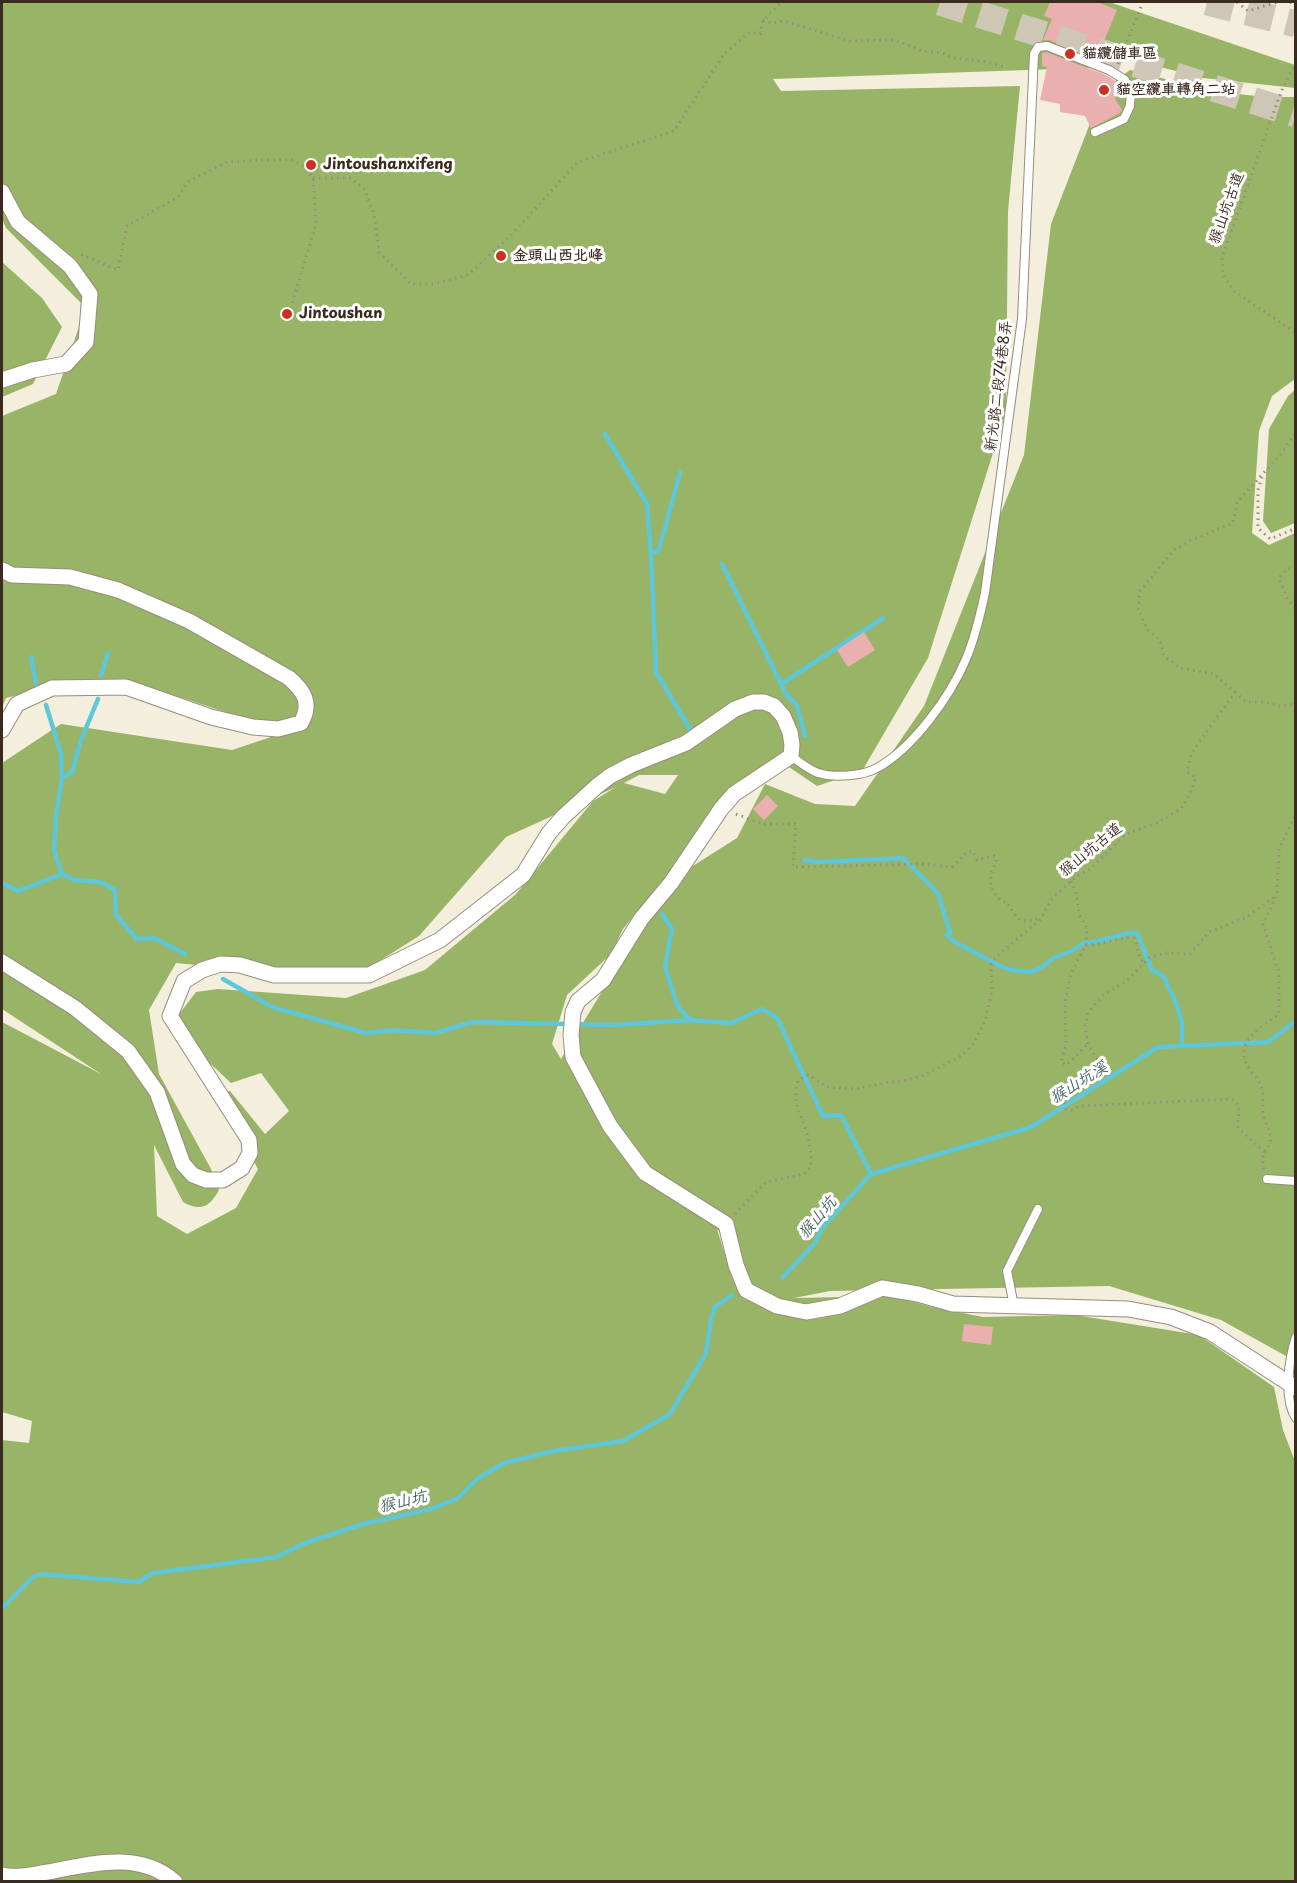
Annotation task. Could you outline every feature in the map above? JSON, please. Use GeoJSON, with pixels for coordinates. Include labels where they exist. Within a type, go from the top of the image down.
{"type":"FeatureCollection","features":[{"type":"Feature","properties":{"kind":"street"},"geometry":{"type":"LineString","coordinates":[[2,192],[18,222],[70,266],[90,294],[86,342],[66,364],[33,370],[2,380]]}},
{"type":"Feature","properties":{"kind":"street"},"geometry":{"type":"LineString","coordinates":[[2,570],[12,575],[70,577],[108,588],[189,621],[289,678],[302,690],[307,708],[301,723],[278,729],[253,727],[211,717],[126,687],[52,688],[17,704],[2,730]]}},
{"type":"Feature","properties":{"kind":"street"},"geometry":{"type":"LineString","coordinates":[[2,962],[75,1008],[128,1051],[157,1092],[183,1164],[193,1175],[206,1180],[223,1180],[242,1168],[250,1153],[249,1140],[170,1017],[184,981],[202,970],[221,964],[240,965],[274,975],[369,975],[440,940],[507,889],[523,875],[549,833],[563,817],[610,776],[686,743],[735,709],[753,702],[764,702],[774,706],[783,716],[790,732],[791,756],[734,794],[677,875],[641,919],[609,972],[578,1001],[573,1012],[571,1035],[573,1057],[610,1126],[645,1173],[726,1224],[736,1265],[746,1290],[777,1306],[806,1312],[840,1306],[882,1288],[918,1294],[953,1304],[1128,1309],[1171,1317],[1210,1332],[1292,1387]]}},
{"type":"Feature","properties":{"kind":"street"},"geometry":{"type":"LineString","coordinates":[[2,1875],[34,1874],[116,1862],[143,1864],[164,1872],[175,1881]]}},
{"type":"Feature","properties":{"kind":"lane","name":"新光路二段74巷8弄"},"geometry":{"type":"LineString","coordinates":[[791,756],[818,773],[843,776],[875,769],[900,751],[922,728],[966,661],[978,626],[985,593],[1022,319],[1034,54],[1038,47],[1047,46],[1114,73]]}},
{"type":"Feature","properties":{"kind":"lane"},"geometry":{"type":"LineString","coordinates":[[1095,132],[1124,119],[1130,106],[1131,92],[1125,80],[1114,73]]}},
{"type":"Feature","properties":{"kind":"lane"},"geometry":{"type":"LineString","coordinates":[[1267,1179],[1296,1181]]}},
{"type":"Feature","properties":{"kind":"lane"},"geometry":{"type":"LineString","coordinates":[[1014,1307],[1007,1270],[1038,1209]]}},
{"type":"Feature","properties":{"kind":"lane"},"geometry":{"type":"LineString","coordinates":[[1296,1337],[1291,1353],[1290,1405],[1296,1418]]}},
{"type":"Feature","properties":{"kind":"path"},"geometry":{"type":"LineString","coordinates":[[313,177],[350,178],[364,189],[374,214],[379,252],[411,284],[434,284],[468,275],[511,235],[578,162],[674,131],[724,54],[750,32],[759,34],[763,20],[782,2]]}},
{"type":"Feature","properties":{"kind":"path"},"geometry":{"type":"LineString","coordinates":[[1114,73],[1143,2]]}},
{"type":"Feature","properties":{"kind":"path"},"geometry":{"type":"LineString","coordinates":[[1238,2],[1248,11],[1278,2]]}},
{"type":"Feature","properties":{"kind":"path"},"geometry":{"type":"LineString","coordinates":[[1290,2],[1296,4]]}},
{"type":"Feature","properties":{"kind":"path"},"geometry":{"type":"LineString","coordinates":[[763,20],[784,21],[850,41],[896,39],[922,51],[943,53],[953,58],[987,62],[1007,68]]}},
{"type":"Feature","properties":{"kind":"path","name":"猴山坑古道"},"geometry":{"type":"LineString","coordinates":[[1296,62],[1281,92],[1222,258],[1223,275],[1233,291],[1296,333]]}},
{"type":"Feature","properties":{"kind":"path"},"geometry":{"type":"LineString","coordinates":[[79,260],[82,255],[118,270],[127,226],[177,198],[189,181],[227,162],[290,159],[303,166],[313,177],[316,225],[289,314]]}},
{"type":"Feature","properties":{"kind":"path"},"geometry":{"type":"LineString","coordinates":[[1296,432],[1263,475],[1237,502],[1233,522],[1173,551],[1140,591],[1138,609],[1148,630],[1160,640],[1164,656],[1180,668],[1214,674],[1246,702],[1263,702],[1280,706],[1296,704]]}},
{"type":"Feature","properties":{"kind":"path"},"geometry":{"type":"LineString","coordinates":[[1263,475],[1258,490],[1258,528],[1270,539],[1294,529],[1296,531]]}},
{"type":"Feature","properties":{"kind":"path"},"geometry":{"type":"LineString","coordinates":[[1296,568],[1287,569],[1279,578],[1287,598],[1296,609]]}},
{"type":"Feature","properties":{"kind":"path","name":"猴山坑古道"},"geometry":{"type":"LineString","coordinates":[[726,1224],[766,1182],[804,1174],[811,1167],[807,1133],[796,1105],[798,1081],[808,1075],[827,1087],[855,1089],[898,1082],[922,1076],[961,1056],[974,1043],[985,1021],[992,991],[994,960],[1041,919],[1050,901],[1071,881],[1089,870],[1126,834],[1157,823],[1181,809],[1196,778],[1187,772],[1191,754],[1235,692]]}},
{"type":"Feature","properties":{"kind":"path"},"geometry":{"type":"LineString","coordinates":[[722,809],[762,824],[796,824],[793,867],[921,864],[952,867],[967,852],[973,852],[977,860],[994,856],[997,859],[991,878],[991,889],[1002,903],[1007,902],[1017,920],[1025,923],[1041,919]]}},
{"type":"Feature","properties":{"kind":"path"},"geometry":{"type":"LineString","coordinates":[[1267,1179],[1262,1159],[1270,1145],[1269,1127],[1264,1117],[1262,1088],[1253,1072],[1246,1066],[1245,1049],[1251,1035],[1279,1014],[1279,973],[1263,924],[1277,895],[1279,849],[1296,813]]}},
{"type":"Feature","properties":{"kind":"path"},"geometry":{"type":"LineString","coordinates":[[1071,881],[1077,896],[1079,915],[1087,931],[1086,945],[1071,973],[1065,1003],[1066,1046],[1060,1062],[1067,1065],[1088,1044]]}},
{"type":"Feature","properties":{"kind":"path"},"geometry":{"type":"LineString","coordinates":[[1265,1152],[1238,1128],[1239,1108],[1231,1099],[1079,1107],[1071,1110],[1066,1109],[1061,1095],[1078,1088],[1093,1077],[1100,1065],[1088,1044],[1085,1025],[1088,1012],[1103,995],[1125,982],[1149,958],[1165,953],[1190,954],[1209,932],[1247,917],[1277,895]]}},
{"type":"Feature","properties":{"kind":"path"},"geometry":{"type":"LineString","coordinates":[[1086,945],[1134,938],[1138,945],[1138,955],[1143,962]]}},
{"type":"Feature","properties":{"kind":"green space"},"geometry":{"type":"Polygon","coordinates":[[[2,2],[1109,2],[1295,65],[1295,88],[1203,78],[1125,58],[1111,67],[773,79],[781,91],[1020,86],[1008,211],[1006,412],[928,658],[862,771],[817,786],[777,759],[734,784],[689,848],[623,929],[611,954],[567,995],[552,1044],[561,1059],[669,881],[737,838],[765,784],[815,804],[855,806],[924,706],[1024,455],[1051,224],[1103,90],[1130,70],[1216,92],[1295,97],[1295,379],[1272,396],[1259,431],[1252,533],[1269,545],[1295,533],[1295,1361],[1221,1320],[1109,1286],[830,1291],[794,1298],[893,1296],[932,1307],[983,1317],[1075,1315],[1199,1335],[1274,1387],[1283,1430],[1296,1464],[1295,1881],[2,1881],[2,1440],[29,1443],[32,1421],[2,1412],[2,1022],[101,1074],[2,1009],[2,763],[61,724],[232,750],[286,732],[140,684],[74,681],[6,698],[2,707],[2,416],[56,394],[80,324],[81,303],[6,228],[2,219],[2,2]],[[639,775],[624,783],[665,794],[678,775],[639,775]],[[616,787],[506,837],[419,936],[349,980],[176,963],[149,1010],[159,1074],[211,1169],[219,1190],[204,1206],[195,1207],[183,1202],[154,1145],[157,1216],[187,1234],[236,1208],[258,1169],[215,1092],[230,1091],[265,1134],[289,1111],[261,1073],[231,1083],[170,1026],[196,992],[218,989],[346,998],[425,970],[516,894],[593,801],[616,787]],[[717,1229],[733,1281],[746,1300],[780,1299],[758,1297],[717,1229]]]}},
{"type":"Feature","properties":{"kind":"green space"},"geometry":{"type":"Polygon","coordinates":[[[2,262],[42,298],[62,327],[33,384],[2,397],[2,262]]]}},
{"type":"Feature","properties":{"kind":"green space"},"geometry":{"type":"Polygon","coordinates":[[[1295,390],[1295,523],[1271,533],[1263,521],[1269,429],[1288,396],[1295,390]]]}},
{"type":"Feature","properties":{"kind":"building"},"geometry":{"type":"Polygon","coordinates":[[[1050,2],[1097,2],[1117,10],[1104,41],[1127,51],[1119,69],[1049,40],[1043,40],[1052,19],[1044,16],[1050,2]]]}},
{"type":"Feature","properties":{"kind":"building"},"geometry":{"type":"Polygon","coordinates":[[[1046,52],[1106,75],[1120,84],[1115,99],[1122,110],[1120,113],[1091,128],[1085,116],[1060,112],[1060,104],[1040,100],[1047,67],[1042,66],[1042,53],[1046,52]]]}},
{"type":"Feature","properties":{"kind":"building"},"geometry":{"type":"Polygon","coordinates":[[[864,632],[875,650],[848,667],[837,650],[864,632]]]}},
{"type":"Feature","properties":{"kind":"building"},"geometry":{"type":"Polygon","coordinates":[[[767,795],[778,806],[764,820],[753,809],[767,795]]]}},
{"type":"Feature","properties":{"kind":"building"},"geometry":{"type":"Polygon","coordinates":[[[964,1324],[993,1327],[991,1345],[962,1341],[964,1324]]]}},
{"type":"Feature","properties":{"kind":"waterway"},"geometry":{"type":"LineString","coordinates":[[605,434],[647,504],[656,672],[690,729]]}},
{"type":"Feature","properties":{"kind":"waterway"},"geometry":{"type":"LineString","coordinates":[[651,554],[659,550],[680,472]]}},
{"type":"Feature","properties":{"kind":"waterway"},"geometry":{"type":"LineString","coordinates":[[722,564],[787,696],[797,705],[805,736]]}},
{"type":"Feature","properties":{"kind":"waterway"},"geometry":{"type":"LineString","coordinates":[[781,684],[883,618]]}},
{"type":"Feature","properties":{"kind":"waterway"},"geometry":{"type":"LineString","coordinates":[[101,675],[108,653]]}},
{"type":"Feature","properties":{"kind":"waterway"},"geometry":{"type":"LineString","coordinates":[[31,657],[36,683]]}},
{"type":"Feature","properties":{"kind":"waterway"},"geometry":{"type":"LineString","coordinates":[[62,874],[54,850],[62,778],[72,772],[81,740],[98,699]]}},
{"type":"Feature","properties":{"kind":"waterway"},"geometry":{"type":"LineString","coordinates":[[46,705],[61,754],[62,778]]}},
{"type":"Feature","properties":{"kind":"waterway"},"geometry":{"type":"LineString","coordinates":[[804,860],[818,862],[903,858],[938,893],[950,932],[947,935],[953,941],[1011,970],[1031,972],[1084,943],[1137,933],[1152,970],[1163,976],[1176,1002],[1182,1023],[1182,1046]]}},
{"type":"Feature","properties":{"kind":"waterway"},"geometry":{"type":"LineString","coordinates":[[2,883],[18,891],[62,874],[74,880],[101,882],[115,890],[116,915],[137,939],[154,938],[185,954]]}},
{"type":"Feature","properties":{"kind":"waterway"},"geometry":{"type":"LineString","coordinates":[[662,914],[672,929],[665,967],[677,1005],[690,1020],[731,1023],[762,1009],[777,1018],[823,1116],[841,1115],[871,1174]]}},
{"type":"Feature","properties":{"kind":"waterway"},"geometry":{"type":"LineString","coordinates":[[223,979],[272,1007],[366,1033],[394,1030],[435,1033],[472,1022],[613,1025],[690,1020]]}},
{"type":"Feature","properties":{"kind":"waterway","name":"猴山坑溪"},"geometry":{"type":"LineString","coordinates":[[871,1174],[1031,1127],[1158,1047],[1268,1042],[1296,1021]]}},
{"type":"Feature","properties":{"kind":"waterway","name":"猴山坑"},"geometry":{"type":"LineString","coordinates":[[783,1277],[815,1243],[822,1228],[871,1174]]}},
{"type":"Feature","properties":{"kind":"waterway","name":"猴山坑"},"geometry":{"type":"LineString","coordinates":[[2,1608],[33,1577],[41,1574],[138,1582],[153,1573],[276,1557],[305,1543],[363,1524],[431,1509],[458,1498],[477,1479],[504,1463],[553,1451],[623,1441],[670,1414],[706,1353],[715,1307],[732,1295]]}},
{"type":"Feature","properties":{"kind":"tunnel"},"geometry":{"type":"LineString","coordinates":[[940,2],[1296,114]]}},
{"type":"Feature","properties":{"kind":"tunnel"},"geometry":{"type":"LineString","coordinates":[[1207,2],[1296,24]]}},
{"type":"Feature","properties":{"kind":"place","name":"貓纜儲車區"},"geometry":{"type":"Point","coordinates":[1070,54]}},
{"type":"Feature","properties":{"kind":"place","name":"貓空纜車轉角二站"},"geometry":{"type":"Point","coordinates":[1104,90]}},
{"type":"Feature","properties":{"kind":"place","name":"Jintoushanxifeng"},"geometry":{"type":"Point","coordinates":[311,165]}},
{"type":"Feature","properties":{"kind":"place","name":"金頭山西北峰"},"geometry":{"type":"Point","coordinates":[501,256]}},
{"type":"Feature","properties":{"kind":"place","name":"Jintoushan"},"geometry":{"type":"Point","coordinates":[287,314]}}]}
